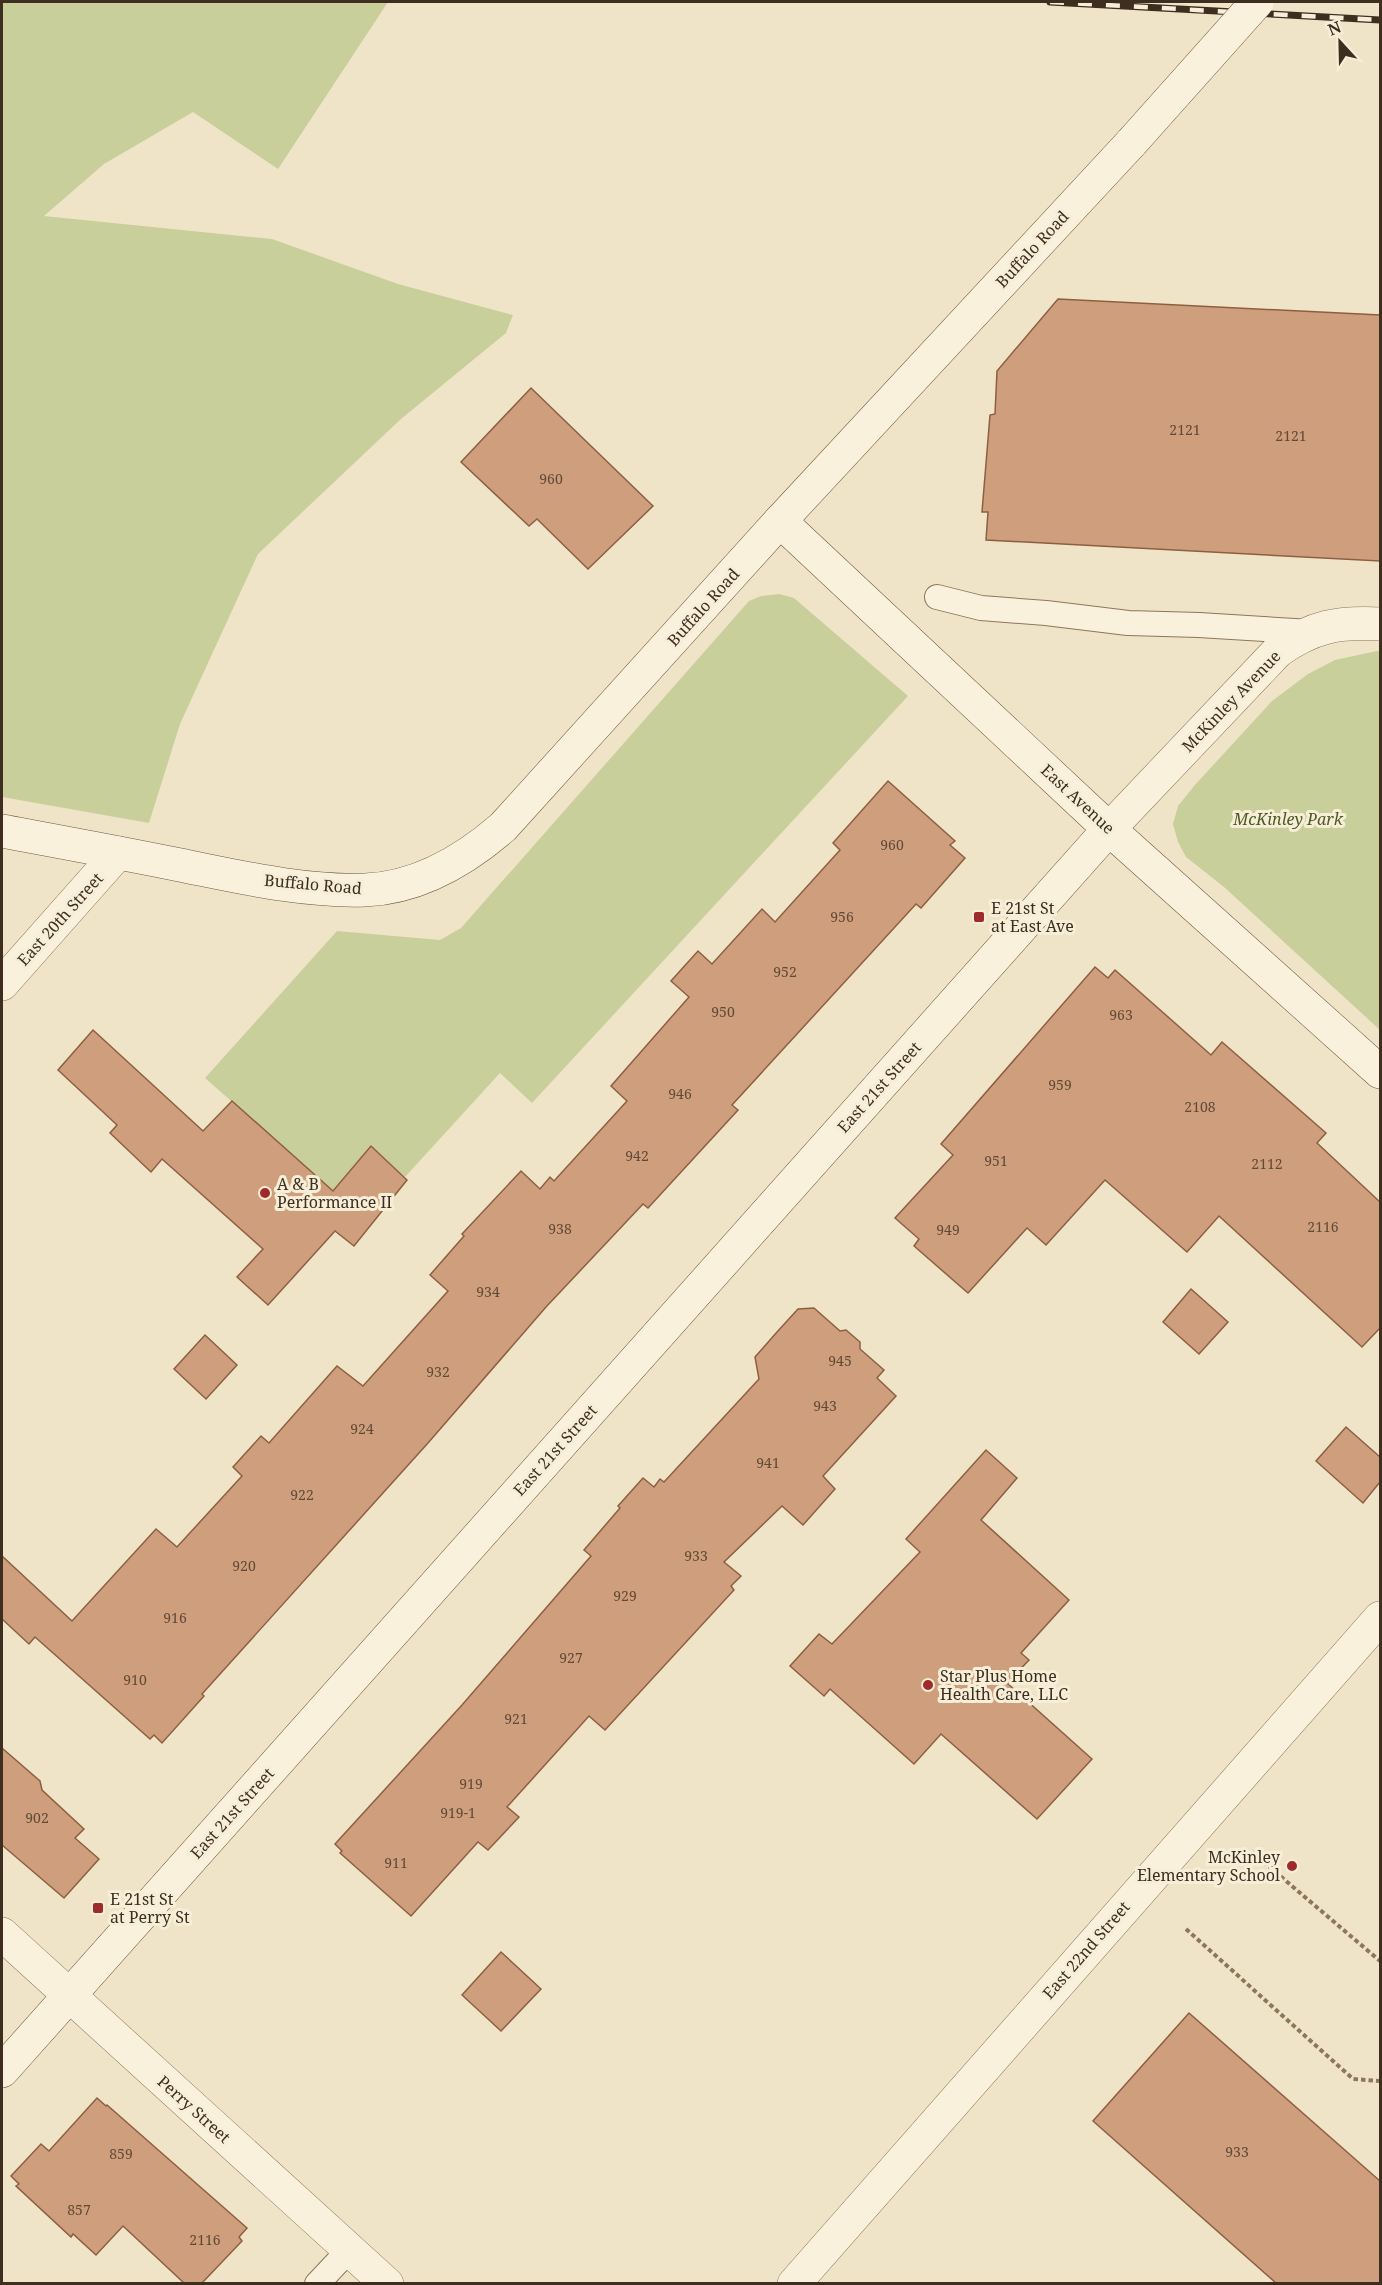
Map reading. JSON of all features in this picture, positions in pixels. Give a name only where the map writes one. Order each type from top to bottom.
[{"type":"street","name":"Buffalo Road","points":[[2,831],[235,877],[307,887],[366,890],[415,879],[442,870],[482,845],[503,827],[780,521],[1132,142],[1257,2]]},
{"type":"street","name":"East Avenue","points":[[780,521],[1109,829],[1380,1072]]},
{"type":"street","name":"McKinley Avenue","points":[[1109,829],[1278,651],[1311,632],[1329,625],[1380,624]]},
{"type":"street","name":"East 21st Street","points":[[2,2071],[1109,829]]},
{"type":"street","name":"East 20th Street","points":[[2,984],[118,853]]},
{"type":"street","name":"East 22nd Street","points":[[794,2283],[1380,1618]]},
{"type":"street","name":"Perry Street","points":[[2,1934],[387,2283]]},
{"type":"lane","points":[[937,597],[981,608],[1128,623],[1311,632]]},
{"type":"lane","points":[[317,2283],[349,2250]]},
{"type":"path","points":[[1252,1852],[1380,1961]]},
{"type":"path","points":[[1186,1929],[1353,2079],[1380,2080]]},
{"type":"green space","points":[[2,2],[388,2],[278,169],[193,112],[104,164],[44,216],[272,239],[398,284],[513,315],[506,333],[401,419],[258,554],[180,724],[149,823],[2,797]]},
{"type":"green space","points":[[779,594],[794,598],[908,696],[532,1103],[500,1073],[405,1177],[371,1146],[333,1191],[205,1078],[337,931],[440,940],[461,928],[749,601],[761,596]]},
{"type":"green space","name":"McKinley Park","points":[[1380,651],[1380,1030],[1224,887],[1186,857],[1178,842],[1173,824],[1178,806],[1194,786],[1272,701],[1308,674],[1335,660]]},
{"type":"building","points":[[1058,299],[1380,315],[1380,561],[986,540],[988,512],[982,512],[990,415],[995,414],[997,371]]},
{"type":"building","points":[[531,388],[653,506],[588,569],[537,519],[529,526],[461,462]]},
{"type":"building","points":[[888,781],[955,841],[950,845],[965,858],[921,908],[916,904],[732,1105],[738,1110],[648,1208],[643,1204],[546,1307],[428,1443],[202,1694],[204,1696],[162,1743],[154,1735],[150,1739],[35,1637],[29,1644],[2,1619],[2,1556],[72,1621],[156,1529],[177,1547],[242,1476],[233,1467],[261,1436],[269,1443],[337,1366],[363,1386],[448,1291],[430,1275],[464,1236],[462,1234],[521,1171],[540,1189],[550,1177],[554,1181],[627,1101],[611,1086],[689,997],[671,981],[698,951],[712,964],[762,909],[775,922],[840,850],[833,843]]},
{"type":"building","points":[[1095,967],[1108,978],[1115,970],[1211,1055],[1222,1042],[1326,1133],[1317,1143],[1380,1202],[1380,1328],[1362,1347],[1219,1216],[1187,1252],[1105,1180],[1046,1245],[1027,1228],[968,1293],[914,1246],[919,1239],[895,1218],[953,1155],[941,1144]]},
{"type":"building","points":[[93,1030],[203,1131],[232,1101],[333,1191],[371,1146],[407,1180],[354,1246],[335,1231],[268,1305],[237,1277],[263,1249],[162,1159],[151,1172],[110,1133],[117,1125],[58,1070]]},
{"type":"building","points":[[1191,1289],[1228,1322],[1199,1354],[1163,1322]]},
{"type":"building","points":[[814,1308],[840,1331],[846,1330],[860,1342],[860,1349],[884,1370],[877,1378],[896,1396],[823,1476],[835,1489],[803,1525],[782,1506],[724,1562],[741,1576],[731,1586],[734,1590],[605,1730],[589,1716],[507,1807],[519,1817],[488,1850],[478,1842],[411,1916],[340,1853],[342,1851],[335,1844],[462,1705],[591,1556],[584,1550],[643,1478],[654,1487],[660,1479],[664,1482],[759,1379],[755,1357],[798,1309]]},
{"type":"building","points":[[205,1335],[237,1365],[206,1399],[174,1369]]},
{"type":"building","points":[[1346,1427],[1380,1457],[1380,1482],[1363,1503],[1316,1461]]},
{"type":"building","name":"Star Plus Home Health Care, LLC","points":[[986,1450],[1017,1478],[981,1520],[1069,1600],[1021,1653],[1029,1660],[1007,1683],[1092,1759],[1037,1819],[941,1734],[914,1764],[830,1689],[824,1696],[790,1666],[819,1634],[832,1644],[920,1552],[906,1539]]},
{"type":"building","points":[[2,1748],[40,1781],[42,1790],[84,1829],[75,1838],[99,1859],[64,1898],[2,1845]]},
{"type":"building","points":[[501,1952],[541,1989],[501,2031],[462,1995]]},
{"type":"building","points":[[1189,2013],[1380,2181],[1380,2283],[1276,2283],[1093,2121]]},
{"type":"building","points":[[97,2098],[247,2228],[239,2237],[242,2241],[202,2283],[184,2283],[123,2226],[96,2255],[73,2234],[71,2237],[16,2186],[19,2184],[11,2176],[41,2144],[49,2151]]},
{"type":"railway","points":[[1050,2],[1380,20]]},
{"type":"place","name":"E 21st St at East Ave","points":[[979,917]]},
{"type":"place","name":"A & B Performance II","points":[[265,1193]]},
{"type":"place","name":"Star Plus Home Health Care, LLC","points":[[928,1685]]},
{"type":"place","name":"McKinley Elementary School","points":[[1292,1866]]},
{"type":"place","name":"E 21st St at Perry St","points":[[98,1908]]}]
